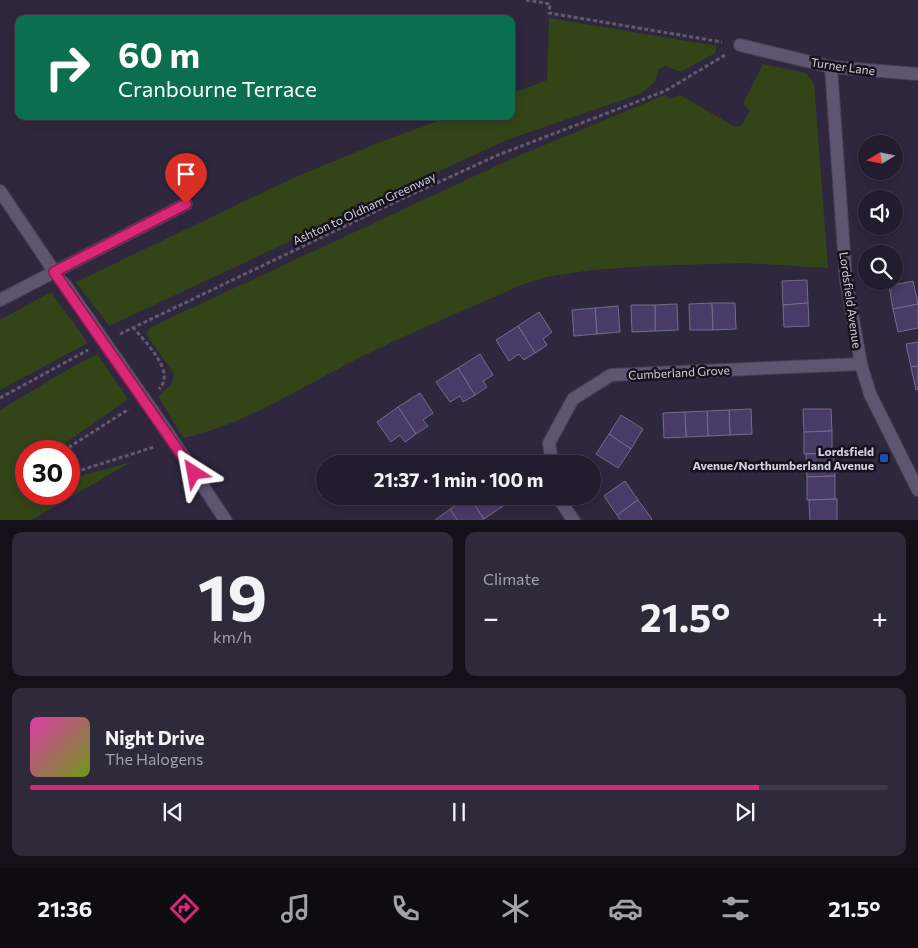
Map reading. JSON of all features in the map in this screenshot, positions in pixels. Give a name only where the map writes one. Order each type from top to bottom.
[{"type":"street","name":"Turner Lane","points":[[740,46],[831,67],[918,74]]},
{"type":"street","name":"Lordsfield Avenue","points":[[831,67],[846,280],[861,364],[870,394],[918,490]]},
{"type":"street","points":[[0,191],[226,520]]},
{"type":"street","points":[[0,300],[186,204]]},
{"type":"street","name":"Cumberland Grove","points":[[551,455],[549,443],[573,399],[612,375],[861,364]]},
{"type":"street","points":[[563,505],[574,520]]},
{"type":"path","points":[[526,0],[550,2],[549,13],[740,46]]},
{"type":"path","name":"Ashton to Oldham Greenway","points":[[117,335],[498,155],[664,91],[740,46]]},
{"type":"path","points":[[0,398],[93,347]]},
{"type":"path","points":[[80,470],[169,436]]},
{"type":"green space","points":[[549,18],[717,46],[715,53],[681,72],[665,66],[659,69],[655,82],[640,94],[504,141],[109,326],[76,282],[293,178],[440,120],[515,120],[515,92],[547,80]]},
{"type":"green space","points":[[763,64],[806,73],[814,83],[828,268],[743,263],[647,266],[592,270],[546,277],[521,285],[400,338],[230,424],[183,438],[158,396],[172,384],[174,374],[146,334],[151,327],[513,158],[665,95],[670,99],[680,95],[735,127],[741,126],[750,111],[743,103]]},
{"type":"green space","points":[[51,292],[88,343],[0,390],[0,320]]},
{"type":"green space","points":[[97,354],[128,399],[70,440],[15,440],[15,505],[57,505],[31,520],[0,520],[0,410]]},
{"type":"green space","points":[[131,462],[80,492],[80,476]]},
{"type":"building","points":[[807,280],[808,303],[783,305],[782,281]]},
{"type":"building","points":[[913,281],[918,304],[893,309],[890,290],[903,290],[903,283]]},
{"type":"building","points":[[712,303],[713,330],[690,330],[689,304]]},
{"type":"building","points":[[712,303],[735,303],[736,329],[713,330]]},
{"type":"building","points":[[808,303],[809,326],[784,327],[783,305]]},
{"type":"building","points":[[677,304],[678,330],[655,331],[655,305]]},
{"type":"building","points":[[918,304],[918,328],[898,332],[893,309]]},
{"type":"building","points":[[631,305],[655,305],[655,331],[632,332]]},
{"type":"building","points":[[618,306],[620,332],[597,334],[595,308]]},
{"type":"building","points":[[595,308],[597,334],[574,336],[572,310]]},
{"type":"building","points":[[539,312],[552,332],[543,339],[547,345],[535,353],[518,326]]},
{"type":"building","points":[[518,326],[535,353],[524,360],[519,354],[509,361],[496,340]]},
{"type":"building","points":[[918,342],[918,366],[911,367],[906,344]]},
{"type":"building","points":[[480,354],[493,375],[483,381],[487,387],[475,395],[458,368]]},
{"type":"building","points":[[918,366],[918,389],[916,390],[911,367]]},
{"type":"building","points":[[458,368],[475,395],[463,402],[460,396],[450,402],[436,382]]},
{"type":"building","points":[[420,393],[433,413],[423,420],[428,426],[416,434],[398,407]]},
{"type":"building","points":[[398,407],[416,434],[405,442],[400,435],[391,442],[377,422]]},
{"type":"building","points":[[751,409],[752,434],[730,435],[729,410]]},
{"type":"building","points":[[803,409],[831,409],[832,431],[804,432]]},
{"type":"building","points":[[729,410],[730,435],[708,436],[707,411]]},
{"type":"building","points":[[707,411],[708,436],[686,437],[685,412]]},
{"type":"building","points":[[685,412],[686,437],[664,438],[663,413]]},
{"type":"building","points":[[621,415],[643,429],[631,449],[609,434]]},
{"type":"building","points":[[832,431],[832,453],[804,454],[804,432]]},
{"type":"building","points":[[609,434],[631,449],[618,468],[601,457],[601,455],[596,454]]},
{"type":"building","points":[[806,454],[834,454],[835,476],[807,477]]},
{"type":"building","points":[[835,476],[835,499],[807,500],[807,477]]},
{"type":"building","points":[[625,481],[638,500],[617,515],[604,496]]},
{"type":"building","points":[[837,499],[837,520],[810,520],[809,500]]},
{"type":"building","points":[[638,500],[652,519],[620,520],[617,515]]},
{"type":"building","points":[[456,505],[474,505],[484,519],[483,520],[457,520],[450,509]]},
{"type":"building","points":[[474,505],[502,505],[503,506],[484,519]]},
{"type":"building","points":[[450,509],[457,520],[435,520]]},
{"type":"place","name":"Lordsfield Avenue/Northumberland Avenue","points":[[884,458]]},
{"type":"route","points":[[186,204],[54,272],[63,282],[194,473]]}]
